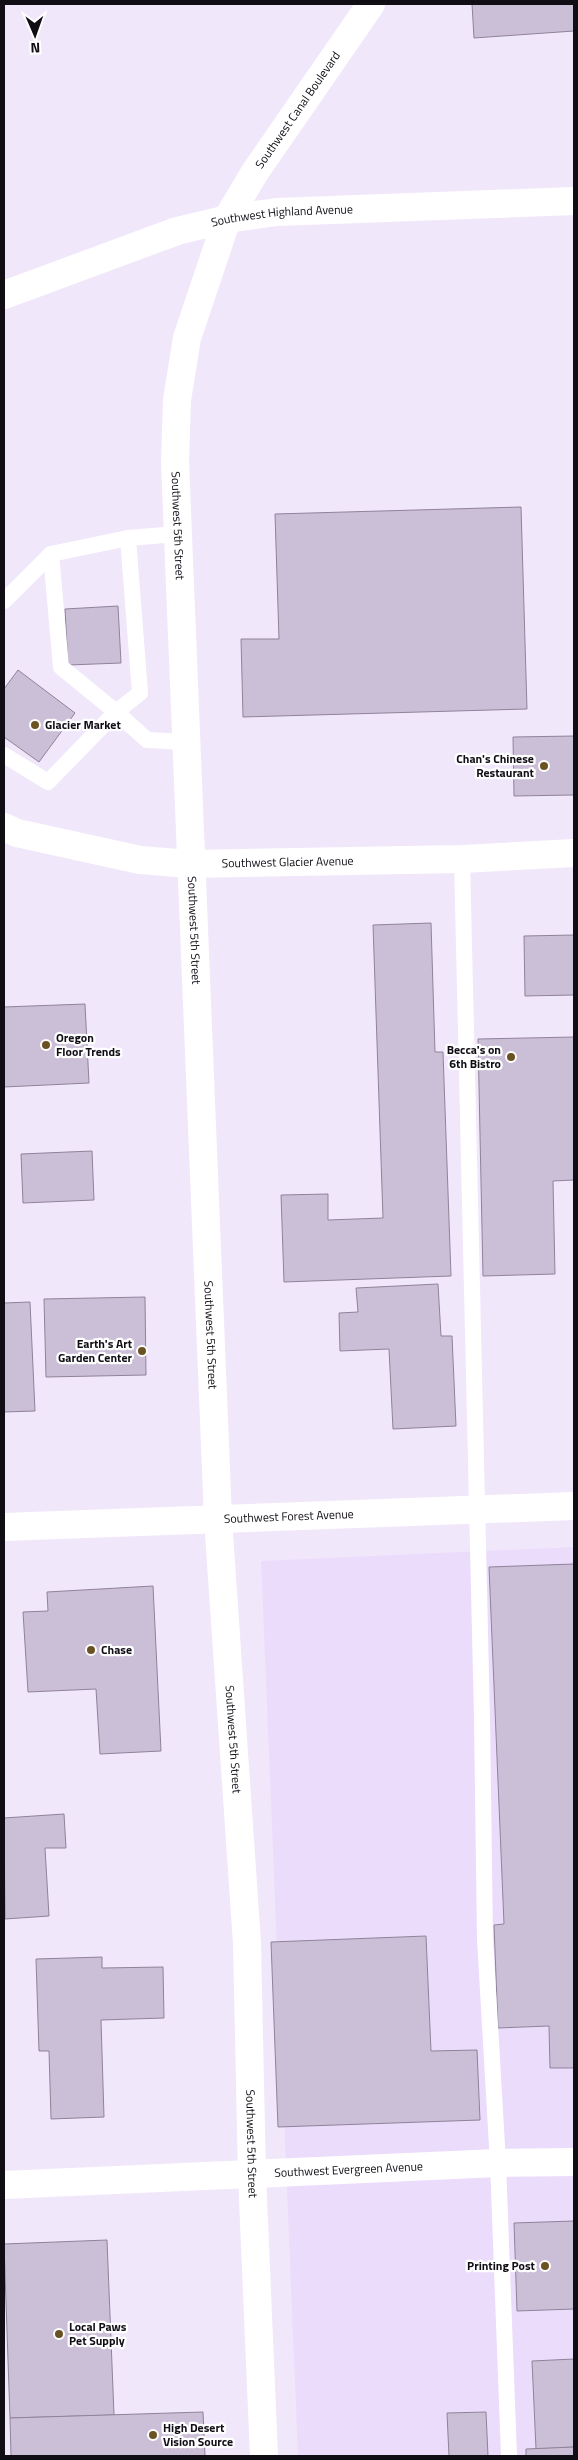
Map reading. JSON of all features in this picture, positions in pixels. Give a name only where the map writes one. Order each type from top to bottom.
[{"type":"main road","name":"Southwest Canal Boulevard","points":[[226,219],[254,172],[371,4]]},
{"type":"main road","name":"Southwest Highland Avenue","points":[[4,295],[177,231],[226,219],[276,212],[574,201]]},
{"type":"main road","name":"Southwest 5th Street","points":[[226,219],[187,338],[177,400],[175,462],[218,1519],[246,1942],[252,2176],[264,2456]]},
{"type":"main road","name":"Southwest Glacier Avenue","points":[[4,827],[17,833],[140,860],[190,864],[462,859],[574,853]]},
{"type":"main road","name":"Southwest Forest Avenue","points":[[4,1527],[574,1506]]},
{"type":"main road","name":"Southwest Evergreen Avenue","points":[[4,2185],[252,2176],[498,2163],[574,2162]]},
{"type":"lane","points":[[4,601],[51,554],[128,538],[177,534]]},
{"type":"lane","points":[[4,755],[48,782],[116,712],[140,693],[128,538]]},
{"type":"lane","points":[[51,554],[61,667],[147,740],[185,742]]},
{"type":"lane","points":[[462,859],[485,1939],[498,2163],[509,2456]]},
{"type":"shaded area","points":[[574,1547],[574,2456],[298,2456],[261,1561]]},
{"type":"building","points":[[472,4],[574,4],[574,31],[474,38]]},
{"type":"building","points":[[521,507],[527,709],[243,717],[241,639],[279,639],[275,514]]},
{"type":"building","points":[[118,606],[121,663],[68,665],[65,609]]},
{"type":"building","name":"Glacier Market","points":[[18,670],[75,713],[39,762],[4,737],[4,689]]},
{"type":"building","name":"Chan's Chinese Restaurant","points":[[574,736],[574,795],[514,796],[513,737]]},
{"type":"building","points":[[431,923],[435,1052],[443,1052],[451,1276],[284,1282],[281,1195],[328,1194],[328,1220],[383,1218],[373,925]]},
{"type":"building","points":[[574,935],[574,995],[525,996],[524,936]]},
{"type":"building","name":"Oregon Floor Trends","points":[[85,1004],[89,1083],[4,1087],[4,1007]]},
{"type":"building","points":[[574,1037],[574,1180],[553,1181],[555,1274],[483,1276],[478,1039]]},
{"type":"building","points":[[92,1151],[94,1200],[23,1203],[21,1154]]},
{"type":"building","points":[[438,1284],[441,1336],[452,1336],[456,1426],[393,1429],[389,1349],[340,1351],[339,1313],[358,1312],[356,1288]]},
{"type":"building","points":[[145,1297],[146,1375],[46,1377],[44,1299]]},
{"type":"building","points":[[30,1302],[35,1411],[4,1412],[4,1303]]},
{"type":"building","points":[[574,1564],[574,2068],[550,2068],[549,2026],[498,2028],[494,1925],[504,1924],[489,1567]]},
{"type":"building","name":"Chase","points":[[153,1586],[161,1751],[100,1754],[96,1689],[28,1692],[23,1612],[48,1611],[47,1592]]},
{"type":"building","points":[[64,1814],[66,1848],[45,1848],[49,1916],[5,1919],[4,1818]]},
{"type":"building","points":[[426,1936],[431,2051],[477,2050],[480,2120],[278,2127],[271,1942]]},
{"type":"building","points":[[102,1957],[102,1968],[163,1967],[164,2018],[101,2020],[104,2117],[51,2119],[49,2051],[39,2051],[36,1959]]},
{"type":"building","name":"Printing Post","points":[[574,2221],[574,2309],[517,2311],[514,2223]]},
{"type":"building","name":"Local Paws Pet Supply","points":[[107,2240],[114,2415],[10,2418],[4,2244]]},
{"type":"building","points":[[574,2359],[574,2447],[536,2449],[532,2361]]},
{"type":"building","points":[[203,2412],[205,2456],[11,2456],[10,2418]]},
{"type":"building","points":[[486,2412],[488,2456],[449,2456],[447,2413]]},
{"type":"building","points":[[574,2447],[574,2456],[526,2456],[526,2449]]},
{"type":"place","name":"Glacier Market","points":[[35,725]]},
{"type":"place","name":"Chan's Chinese Restaurant","points":[[544,766]]},
{"type":"place","name":"Oregon Floor Trends","points":[[46,1045]]},
{"type":"place","name":"Becca's on 6th Bistro","points":[[511,1057]]},
{"type":"place","name":"Earth's Art Garden Center","points":[[142,1351]]},
{"type":"place","name":"Chase","points":[[91,1650]]},
{"type":"place","name":"Printing Post","points":[[545,2266]]},
{"type":"place","name":"Local Paws Pet Supply","points":[[59,2334]]},
{"type":"place","name":"High Desert Vision Source","points":[[153,2435]]}]
